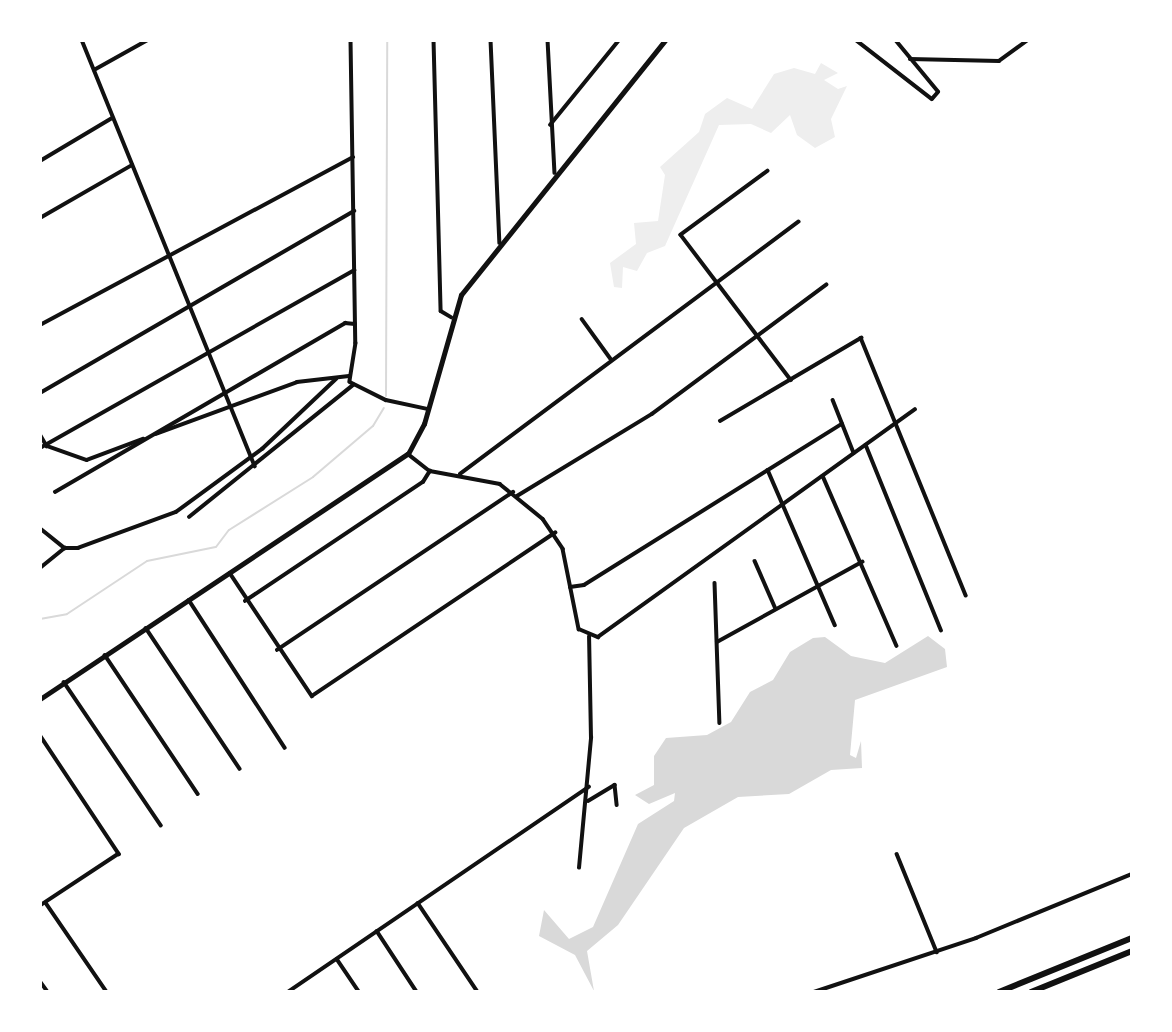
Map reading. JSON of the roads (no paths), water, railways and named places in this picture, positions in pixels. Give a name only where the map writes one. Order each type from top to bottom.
[{"type":"highway","points":[[999,992],[1132,938]]},
{"type":"highway","points":[[1031,992],[1132,951]]},
{"type":"main road","points":[[40,699],[408,454],[428,409],[451,317],[500,243],[665,40]]},
{"type":"street","points":[[82,40],[228,409],[249,459],[255,466]]},
{"type":"street","points":[[94,70],[148,40]]},
{"type":"street","points":[[351,40],[355,324],[349,376],[353,385],[428,409]]},
{"type":"street","points":[[434,40],[441,310],[451,317]]},
{"type":"street","points":[[491,40],[500,243]]},
{"type":"street","points":[[548,40],[550,125],[555,173]]},
{"type":"street","points":[[548,47],[554,40]]},
{"type":"street","points":[[550,125],[619,40]]},
{"type":"street","points":[[910,58],[999,61],[1028,40]]},
{"type":"street","points":[[857,41],[932,99],[938,92],[896,41]]},
{"type":"street","points":[[40,161],[112,118]]},
{"type":"street","points":[[40,325],[354,157]]},
{"type":"street","points":[[40,218],[132,165]]},
{"type":"street","points":[[768,171],[681,235],[791,380]]},
{"type":"street","points":[[40,393],[354,211]]},
{"type":"street","points":[[458,475],[798,222]]},
{"type":"street","points":[[40,448],[354,270]]},
{"type":"street","points":[[517,496],[652,414],[826,285]]},
{"type":"street","points":[[582,319],[611,359]]},
{"type":"street","points":[[55,492],[345,323],[355,324]]},
{"type":"street","points":[[720,421],[861,338],[966,595]]},
{"type":"street","points":[[40,434],[46,444],[88,460],[297,382],[349,376]]},
{"type":"street","points":[[40,568],[65,548],[176,512],[249,459],[336,379]]},
{"type":"street","points":[[189,517],[353,385]]},
{"type":"street","points":[[833,400],[855,453]]},
{"type":"street","points":[[408,454],[430,471],[458,475],[513,492],[555,533],[579,629],[589,637],[607,634],[915,409]]},
{"type":"street","points":[[570,587],[584,584],[842,424]]},
{"type":"street","points":[[866,445],[941,630]]},
{"type":"street","points":[[768,470],[835,625]]},
{"type":"street","points":[[245,601],[423,482],[430,471]]},
{"type":"street","points":[[824,476],[897,646]]},
{"type":"street","points":[[277,650],[513,492]]},
{"type":"street","points":[[40,528],[65,548]]},
{"type":"street","points":[[230,573],[277,650],[312,696],[555,533]]},
{"type":"street","points":[[755,561],[776,609]]},
{"type":"street","points":[[717,642],[862,562]]},
{"type":"street","points":[[715,583],[720,723]]},
{"type":"street","points":[[189,600],[285,748]]},
{"type":"street","points":[[146,628],[240,769]]},
{"type":"street","points":[[579,868],[589,787],[589,637]]},
{"type":"street","points":[[105,655],[198,794]]},
{"type":"street","points":[[64,682],[161,825]]},
{"type":"street","points":[[40,735],[120,854],[40,906]]},
{"type":"street","points":[[588,801],[615,785],[617,805]]},
{"type":"street","points":[[288,992],[589,787]]},
{"type":"street","points":[[897,854],[937,952]]},
{"type":"street","points":[[814,992],[937,952],[1132,874]]},
{"type":"street","points":[[46,903],[107,992]]},
{"type":"street","points":[[418,903],[478,992]]},
{"type":"street","points":[[377,931],[417,992]]},
{"type":"street","points":[[337,958],[359,992]]},
{"type":"street","points":[[40,981],[48,992]]},
{"type":"street","points":[[296,986],[300,992]]},
{"type":"waterway","points":[[386,396],[387,40]]},
{"type":"waterway","points":[[40,619],[67,614],[147,561],[216,547],[229,530],[313,477],[373,426],[384,408]]}]
